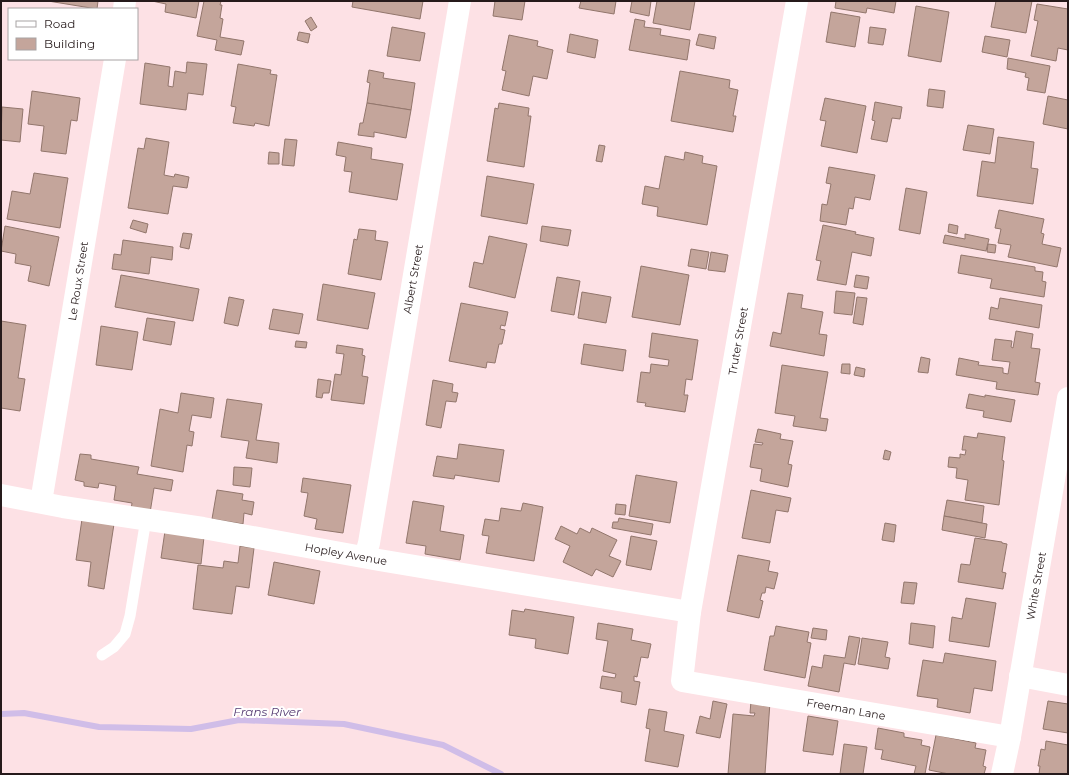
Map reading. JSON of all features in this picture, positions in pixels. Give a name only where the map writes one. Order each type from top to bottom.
[{"type":"street","name":"Albert Street","points":[[365,557],[460,1]]},
{"type":"street","name":"Truter Street","points":[[682,681],[690,612],[797,1]]},
{"type":"street","name":"Le Roux Street","points":[[41,502],[115,60]]},
{"type":"street","name":"White Street","points":[[1002,774],[1010,737],[1068,398]]},
{"type":"street","name":"Hopley Avenue","points":[[1,495],[203,528],[690,612]]},
{"type":"street","points":[[1020,676],[1068,685]]},
{"type":"street","name":"Freeman Lane","points":[[682,681],[1010,737]]},
{"type":"lane","points":[[102,655],[114,647],[125,634],[130,616],[146,519]]},
{"type":"building","points":[[48,1],[98,1],[97,8]]},
{"type":"building","points":[[152,1],[199,1],[196,18],[165,12],[166,4]]},
{"type":"building","points":[[204,1],[221,1],[220,5],[222,5],[220,18],[223,19],[220,37],[244,41],[241,55],[215,50],[217,40],[197,36]]},
{"type":"building","points":[[353,1],[423,1],[420,19],[352,7]]},
{"type":"building","points":[[495,1],[525,1],[522,20],[493,16]]},
{"type":"building","points":[[581,1],[616,1],[614,14],[579,8]]},
{"type":"building","points":[[632,1],[651,1],[649,16],[630,12]]},
{"type":"building","points":[[657,1],[695,1],[690,30],[653,23]]},
{"type":"building","points":[[836,1],[896,1],[894,13],[867,8],[866,13],[835,8]]},
{"type":"building","points":[[996,1],[1032,1],[1026,33],[991,27]]},
{"type":"building","points":[[1037,4],[1068,9],[1068,50],[1058,48],[1056,61],[1031,56],[1038,21],[1034,20]]},
{"type":"building","points":[[916,6],[949,12],[941,62],[908,56]]},
{"type":"building","points":[[831,12],[860,17],[855,47],[826,42]]},
{"type":"building","points":[[311,17],[317,27],[311,31],[305,21]]},
{"type":"building","points":[[635,19],[645,21],[644,27],[661,29],[660,35],[690,40],[687,60],[629,50]]},
{"type":"building","points":[[392,27],[425,33],[420,61],[387,56]]},
{"type":"building","points":[[870,27],[886,29],[883,45],[868,43]]},
{"type":"building","points":[[299,32],[310,34],[308,43],[297,40]]},
{"type":"building","points":[[570,34],[598,40],[595,58],[567,52]]},
{"type":"building","points":[[699,34],[716,37],[714,49],[696,45]]},
{"type":"building","points":[[509,35],[538,41],[537,46],[553,50],[547,79],[533,76],[529,96],[502,90],[506,71],[502,70]]},
{"type":"building","points":[[985,36],[1010,40],[1007,57],[982,52]]},
{"type":"building","points":[[1008,58],[1050,66],[1045,93],[1027,90],[1029,78],[1025,77],[1026,73],[1007,69]]},
{"type":"building","points":[[187,62],[207,64],[203,95],[188,93],[186,110],[140,104],[145,63],[170,67],[168,86],[173,87],[175,71],[186,73]]},
{"type":"building","points":[[238,64],[271,70],[270,74],[277,75],[269,126],[255,123],[254,126],[233,123],[236,107],[231,106]]},
{"type":"building","points":[[369,70],[384,73],[383,78],[415,83],[411,110],[367,103],[370,83],[367,82]]},
{"type":"building","points":[[680,71],[730,80],[729,88],[738,90],[733,116],[736,116],[733,132],[671,121]]},
{"type":"building","points":[[929,89],[945,91],[943,108],[927,106]]},
{"type":"building","points":[[32,91],[80,98],[77,121],[71,120],[66,154],[41,151],[44,126],[28,124]]},
{"type":"building","points":[[1048,96],[1068,100],[1068,129],[1043,124]]},
{"type":"building","points":[[825,98],[866,106],[857,153],[821,146],[826,121],[820,120]]},
{"type":"building","points":[[875,102],[902,107],[900,119],[892,118],[887,142],[871,139],[875,121],[872,120]]},
{"type":"building","points":[[367,103],[411,110],[406,138],[374,132],[374,137],[358,135],[360,123],[363,123]]},
{"type":"building","points":[[499,103],[529,108],[528,116],[531,116],[524,167],[487,161],[495,108],[498,109]]},
{"type":"building","points":[[2,107],[23,109],[20,142],[1,140]]},
{"type":"building","points":[[968,125],[994,129],[990,154],[963,150]]},
{"type":"building","points":[[998,137],[1034,142],[1031,168],[1038,169],[1033,204],[977,196],[982,161],[995,163]]},
{"type":"building","points":[[146,138],[169,142],[164,175],[174,177],[175,174],[189,177],[187,188],[173,186],[168,214],[128,208],[138,148],[144,149]]},
{"type":"building","points":[[285,139],[297,140],[294,166],[282,165]]},
{"type":"building","points":[[338,142],[372,148],[371,159],[403,164],[397,200],[349,192],[352,172],[344,171],[346,157],[336,155]]},
{"type":"building","points":[[599,145],[605,146],[602,162],[596,161]]},
{"type":"building","points":[[269,152],[279,153],[279,164],[268,164]]},
{"type":"building","points":[[685,152],[703,156],[702,163],[717,166],[707,225],[657,216],[658,207],[642,204],[645,186],[659,189],[665,156],[684,160]]},
{"type":"building","points":[[829,167],[875,175],[870,200],[855,197],[853,209],[849,208],[846,225],[820,221],[822,204],[827,205],[831,184],[826,183]]},
{"type":"building","points":[[34,173],[68,178],[60,228],[7,219],[12,191],[30,194]]},
{"type":"building","points":[[487,176],[534,184],[527,224],[481,216]]},
{"type":"building","points":[[906,188],[927,192],[920,234],[899,230]]},
{"type":"building","points":[[999,210],[1044,219],[1041,233],[1044,234],[1042,244],[1061,248],[1057,267],[1008,257],[1011,245],[998,243],[1001,229],[995,228]]},
{"type":"building","points":[[133,220],[148,224],[146,233],[130,228]]},
{"type":"building","points":[[949,224],[958,226],[957,234],[948,232]]},
{"type":"building","points":[[823,225],[856,232],[855,234],[874,238],[871,256],[852,252],[846,285],[817,280],[821,261],[816,260]]},
{"type":"building","points":[[5,226],[59,237],[49,286],[28,281],[31,266],[15,263],[16,254],[1,251]]},
{"type":"building","points":[[542,226],[571,230],[568,246],[540,241]]},
{"type":"building","points":[[359,229],[376,231],[375,240],[388,242],[381,280],[348,274],[354,239],[357,240]]},
{"type":"building","points":[[183,233],[192,234],[189,249],[180,247]]},
{"type":"building","points":[[965,234],[989,239],[986,251],[943,243],[945,235],[965,239]]},
{"type":"building","points":[[489,236],[527,244],[515,298],[469,287],[474,262],[483,264]]},
{"type":"building","points":[[123,240],[173,247],[172,260],[151,257],[149,274],[112,269],[114,254],[121,255]]},
{"type":"building","points":[[988,244],[996,245],[995,253],[987,252]]},
{"type":"building","points":[[691,249],[709,252],[706,269],[688,266]]},
{"type":"building","points":[[711,252],[728,255],[725,272],[708,270]]},
{"type":"building","points":[[961,255],[1035,267],[1035,271],[1043,272],[1042,281],[1046,282],[1044,297],[990,288],[992,279],[958,273]]},
{"type":"building","points":[[641,266],[689,275],[680,325],[632,317]]},
{"type":"building","points":[[121,275],[199,289],[193,321],[115,307]]},
{"type":"building","points":[[856,275],[869,277],[867,289],[854,287]]},
{"type":"building","points":[[557,277],[580,281],[574,315],[551,311]]},
{"type":"building","points":[[323,284],[375,293],[368,329],[317,320]]},
{"type":"building","points":[[836,291],[855,293],[852,315],[834,313]]},
{"type":"building","points":[[582,292],[611,297],[606,323],[578,318]]},
{"type":"building","points":[[788,293],[803,295],[801,308],[823,312],[819,334],[827,335],[824,356],[770,346],[773,332],[781,334]]},
{"type":"building","points":[[229,297],[244,300],[238,326],[224,323]]},
{"type":"building","points":[[857,297],[867,298],[863,325],[853,323]]},
{"type":"building","points":[[1000,298],[1042,305],[1039,328],[989,319],[991,307],[998,309]]},
{"type":"building","points":[[461,303],[508,312],[505,326],[501,325],[500,329],[505,330],[502,344],[499,344],[495,363],[487,362],[486,368],[449,361]]},
{"type":"building","points":[[273,309],[303,314],[299,334],[269,329]]},
{"type":"building","points":[[147,318],[175,322],[171,345],[143,340]]},
{"type":"building","points":[[1,321],[26,325],[18,378],[25,379],[20,411],[1,408]]},
{"type":"building","points":[[101,326],[138,332],[132,370],[96,365]]},
{"type":"building","points":[[1016,331],[1033,334],[1031,348],[1040,349],[1035,382],[1040,383],[1038,395],[996,389],[997,382],[956,375],[959,358],[979,362],[978,365],[1003,368],[1003,373],[1008,374],[1010,362],[992,360],[995,339],[1012,341],[1011,347],[1013,348]]},
{"type":"building","points":[[652,333],[698,340],[692,380],[686,379],[684,395],[688,395],[685,412],[645,406],[646,403],[637,402],[641,372],[650,373],[651,364],[668,366],[669,360],[649,357]]},
{"type":"building","points":[[296,341],[307,342],[306,348],[295,347]]},
{"type":"building","points":[[584,344],[626,350],[623,371],[581,364]]},
{"type":"building","points":[[337,345],[363,349],[362,355],[365,356],[362,376],[368,377],[364,404],[331,400],[335,374],[341,375],[344,354],[336,353]]},
{"type":"building","points":[[921,357],[930,359],[928,373],[918,372]]},
{"type":"building","points":[[842,364],[850,364],[850,374],[841,373]]},
{"type":"building","points":[[782,365],[828,372],[820,418],[828,419],[826,431],[793,426],[795,416],[775,413]]},
{"type":"building","points":[[856,367],[865,369],[864,377],[854,375]]},
{"type":"building","points":[[318,379],[331,381],[329,393],[323,393],[322,398],[316,397]]},
{"type":"building","points":[[433,380],[453,384],[452,392],[458,393],[456,402],[446,401],[441,428],[426,425]]},
{"type":"building","points":[[181,393],[214,398],[211,418],[192,415],[189,431],[194,432],[192,446],[187,445],[183,472],[151,466],[160,409],[178,413]]},
{"type":"building","points":[[969,394],[1015,400],[1011,422],[983,417],[984,411],[966,408]]},
{"type":"building","points":[[227,399],[262,404],[256,440],[279,443],[277,463],[246,458],[249,441],[221,437]]},
{"type":"building","points":[[758,429],[781,434],[780,439],[793,441],[788,464],[792,465],[788,487],[760,481],[762,469],[750,467],[754,444],[762,445],[763,443],[755,442]]},
{"type":"building","points":[[978,433],[1005,437],[999,505],[965,500],[968,480],[956,478],[957,468],[948,467],[949,457],[960,458],[960,454],[965,455],[966,450],[962,450],[964,436],[977,438]]},
{"type":"building","points":[[459,444],[504,450],[499,482],[455,475],[454,479],[433,476],[437,456],[457,459]]},
{"type":"building","points":[[885,450],[891,452],[889,460],[883,459]]},
{"type":"building","points":[[80,454],[91,455],[91,459],[139,467],[137,474],[173,480],[171,491],[154,488],[150,513],[131,510],[132,503],[114,500],[116,486],[99,483],[98,488],[84,486],[84,482],[75,480]]},
{"type":"building","points":[[234,467],[252,468],[250,487],[233,485]]},
{"type":"building","points":[[636,475],[677,482],[670,523],[629,516]]},
{"type":"building","points":[[303,478],[351,485],[343,533],[315,529],[317,519],[304,516],[308,493],[301,492]]},
{"type":"building","points":[[217,490],[243,494],[242,500],[254,502],[252,515],[244,513],[243,524],[212,519]]},
{"type":"building","points":[[751,490],[791,498],[788,512],[776,510],[770,543],[742,538]]},
{"type":"building","points":[[947,500],[984,506],[982,523],[944,516]]},
{"type":"building","points":[[413,501],[444,506],[440,531],[464,535],[460,560],[425,554],[426,546],[406,543]]},
{"type":"building","points":[[523,503],[543,507],[534,561],[486,553],[489,536],[482,535],[485,519],[499,521],[501,508],[521,511]]},
{"type":"building","points":[[616,504],[626,505],[625,515],[615,514]]},
{"type":"building","points":[[944,516],[987,524],[985,538],[942,530]]},
{"type":"building","points":[[619,518],[653,524],[651,535],[612,528],[613,522],[618,522]]},
{"type":"building","points":[[82,519],[114,524],[104,589],[88,586],[91,562],[76,560]]},
{"type":"building","points":[[885,523],[896,525],[894,542],[882,540]]},
{"type":"building","points":[[561,526],[577,534],[580,528],[590,533],[592,528],[617,540],[609,556],[621,561],[613,577],[596,569],[592,576],[563,562],[570,546],[555,539]]},
{"type":"building","points":[[165,531],[204,537],[201,564],[161,558]]},
{"type":"building","points":[[631,536],[657,541],[651,570],[626,565]]},
{"type":"building","points":[[975,538],[1007,544],[1002,572],[1006,573],[1003,589],[958,582],[961,564],[970,565]]},
{"type":"building","points":[[240,546],[254,548],[249,588],[236,586],[232,614],[193,609],[198,565],[223,568],[224,561],[238,563]]},
{"type":"building","points":[[738,555],[770,561],[768,571],[778,573],[774,589],[766,587],[765,593],[762,593],[760,600],[763,601],[759,618],[727,611]]},
{"type":"building","points":[[274,562],[320,571],[314,604],[268,595]]},
{"type":"building","points":[[904,582],[917,583],[914,604],[901,603]]},
{"type":"building","points":[[966,598],[996,603],[989,647],[949,641],[952,617],[962,619]]},
{"type":"building","points":[[525,609],[574,617],[568,654],[535,648],[536,639],[509,635],[512,610],[524,612]]},
{"type":"building","points":[[598,623],[633,629],[631,640],[651,644],[648,658],[641,657],[637,677],[634,676],[634,681],[640,682],[636,705],[621,702],[622,692],[600,688],[602,676],[615,678],[616,674],[603,671],[608,641],[596,639]]},
{"type":"building","points":[[911,623],[935,626],[933,648],[909,644]]},
{"type":"building","points":[[776,626],[809,632],[807,642],[811,643],[805,678],[764,670],[770,636],[774,636]]},
{"type":"building","points":[[813,628],[827,630],[826,640],[811,638]]},
{"type":"building","points":[[849,636],[860,638],[855,665],[844,663],[839,692],[808,686],[812,666],[822,668],[824,655],[845,658]]},
{"type":"building","points":[[862,638],[888,642],[885,657],[890,658],[888,669],[858,664]]},
{"type":"building","points":[[945,653],[996,661],[992,691],[974,688],[970,713],[937,707],[938,699],[917,696],[923,660],[943,663]]},
{"type":"building","points":[[713,701],[727,704],[720,738],[696,733],[700,716],[710,719]]},
{"type":"building","points":[[751,701],[770,702],[765,774],[728,774],[733,714],[754,716],[755,713],[750,713]]},
{"type":"building","points":[[1048,701],[1068,704],[1068,733],[1043,729]]},
{"type":"building","points":[[649,709],[667,712],[664,731],[684,735],[678,767],[645,761],[650,729],[646,728]]},
{"type":"building","points":[[808,716],[838,721],[833,755],[803,751]]},
{"type":"building","points":[[878,728],[904,733],[904,737],[922,740],[921,745],[930,747],[925,774],[914,774],[916,766],[881,759],[883,750],[875,749]]},
{"type":"building","points":[[936,735],[976,743],[975,748],[986,750],[983,766],[986,767],[984,774],[949,774],[929,770]]},
{"type":"building","points":[[1046,741],[1068,745],[1068,774],[1039,774],[1040,766],[1038,766],[1041,749],[1045,750]]},
{"type":"building","points":[[844,744],[867,747],[863,774],[840,774]]},
{"type":"waterway","name":"Frans River","points":[[1,714],[24,713],[99,727],[191,729],[239,720],[344,724],[443,745],[501,774]]}]
